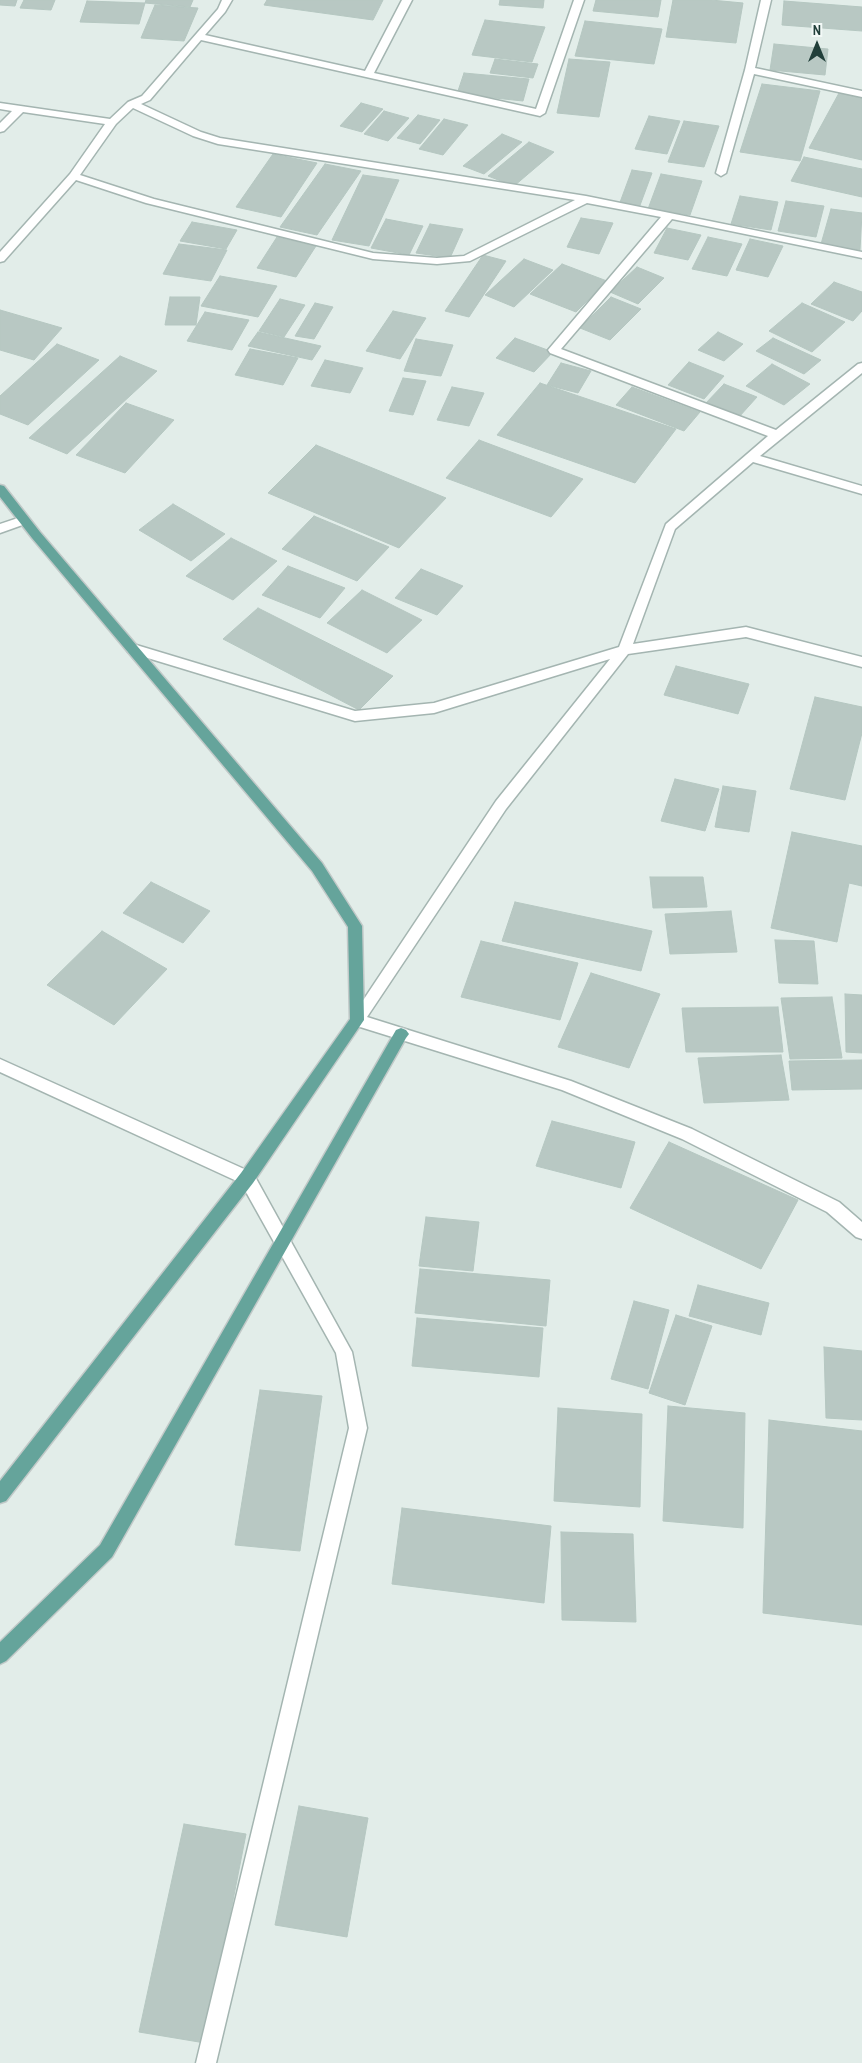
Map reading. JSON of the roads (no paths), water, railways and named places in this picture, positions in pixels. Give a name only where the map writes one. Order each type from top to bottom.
[{"type":"main road","points":[[0,488],[24,520],[317,867],[355,926],[357,1020],[247,1178],[0,1495]]},
{"type":"main road","points":[[0,1655],[106,1551],[401,1034]]},
{"type":"street","points":[[0,259],[74,176],[112,122],[132,104],[146,98],[222,10],[228,0]]},
{"type":"street","points":[[368,75],[407,0]]},
{"type":"street","points":[[199,37],[540,113],[579,0]]},
{"type":"street","points":[[721,173],[750,70],[766,0]]},
{"type":"street","points":[[750,70],[862,94]]},
{"type":"street","points":[[132,104],[197,134],[218,141],[586,199],[862,255]]},
{"type":"street","points":[[0,106],[112,122]]},
{"type":"street","points":[[0,129],[20,109]]},
{"type":"street","points":[[74,176],[150,202],[373,256],[437,261],[466,259],[586,199]]},
{"type":"street","points":[[669,215],[554,350],[777,434]]},
{"type":"street","points":[[862,367],[777,434],[670,527],[624,650],[501,805],[357,1020],[566,1085],[687,1134],[832,1207],[862,1232]]},
{"type":"street","points":[[751,457],[862,490]]},
{"type":"street","points":[[0,529],[24,520]]},
{"type":"street","points":[[132,649],[355,716],[434,708],[624,650],[746,632],[862,662]]},
{"type":"street","points":[[0,1065],[247,1178],[344,1352],[358,1428],[206,2063]]}]
